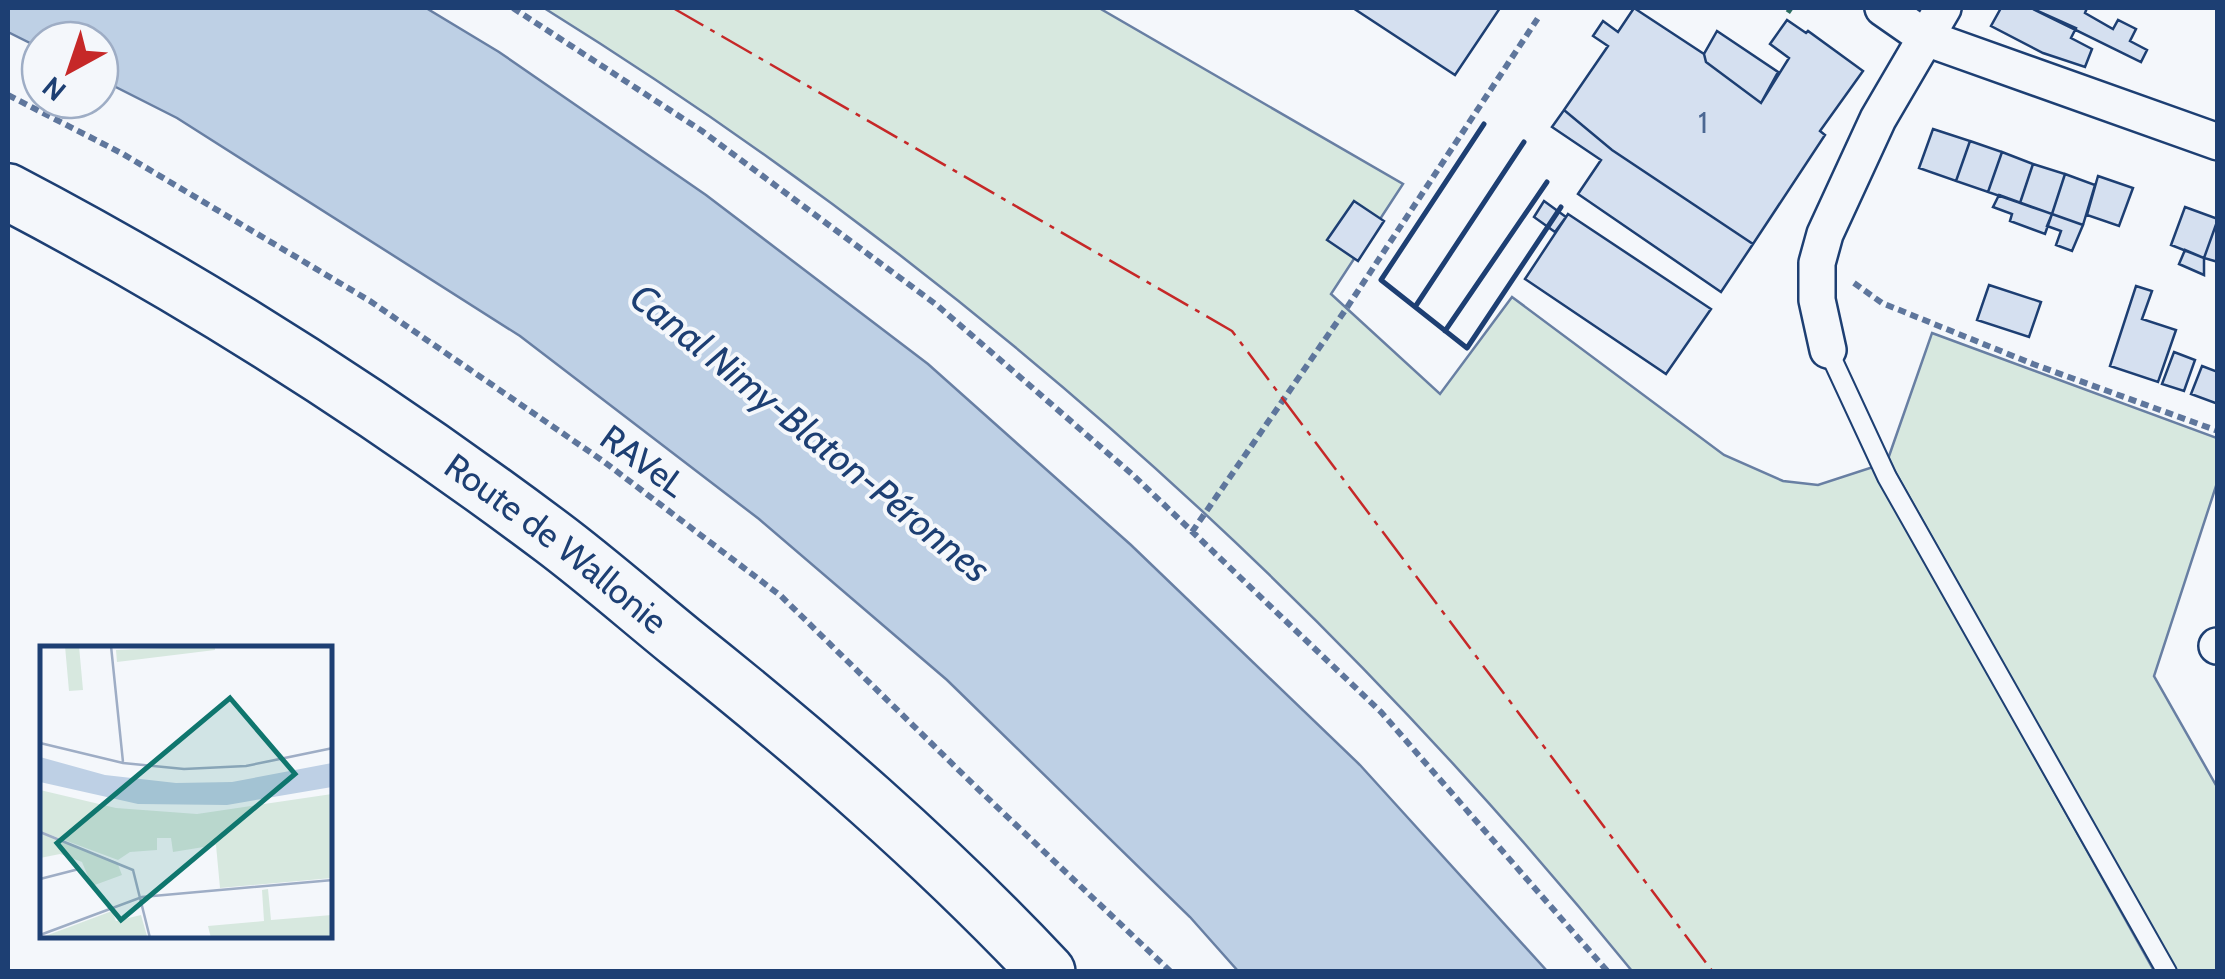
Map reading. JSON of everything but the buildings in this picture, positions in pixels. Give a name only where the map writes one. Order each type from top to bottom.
[{"type":"main road","name":"Route de Wallonie","points":[[8,192],[116,249],[313,370],[552,537],[798,735],[872,800],[1047,972]]},
{"type":"street","points":[[1883,8],[1935,23],[2218,142]]},
{"type":"street","points":[[1828,350],[1817,300],[1817,262],[1826,234],[1878,119],[1935,23]]},
{"type":"lane","points":[[1828,350],[1887,477],[2167,972]]},
{"type":"path","points":[[513,8],[702,131],[938,306],[1133,476],[1381,712],[1608,972]]},
{"type":"path","points":[[1192,532],[1346,309],[1540,15]]},
{"type":"path","name":"RAVeL","points":[[8,95],[123,154],[370,301],[648,495],[782,596],[976,788],[1172,972]]},
{"type":"path","points":[[1826,234],[1835,267],[1882,304],[2032,364],[2218,431]]},
{"type":"shaded area","points":[[544,8],[1099,8],[1403,184],[1331,294],[1440,394],[1512,297],[1724,455],[1783,481],[1818,485],[1873,467],[2154,971],[1632,971],[1514,831],[1391,697],[1262,568],[1128,445],[990,327],[846,214],[698,108]]},
{"type":"shaded area","points":[[1932,333],[2217,438],[2217,483],[2154,676],[2217,787],[2217,971],[2175,971],[1888,459]]},
{"type":"water","name":"Canal Nimy-Blaton-Péronnes","points":[[8,8],[426,8],[499,52],[706,195],[928,364],[1131,545],[1360,765],[1547,971],[1238,971],[1190,917],[947,680],[759,519],[520,336],[177,118],[120,89],[120,20],[20,20],[20,38],[8,32]]},
{"type":"hedge","points":[[1788,8],[1794,12]]},
{"type":"wall","points":[[1484,124],[1381,280],[1467,348],[1561,207]]},
{"type":"wall","points":[[1415,307],[1524,142]]},
{"type":"wall","points":[[1445,331],[1547,182]]},
{"type":"power","points":[[673,8],[1232,331],[1713,972]]}]
